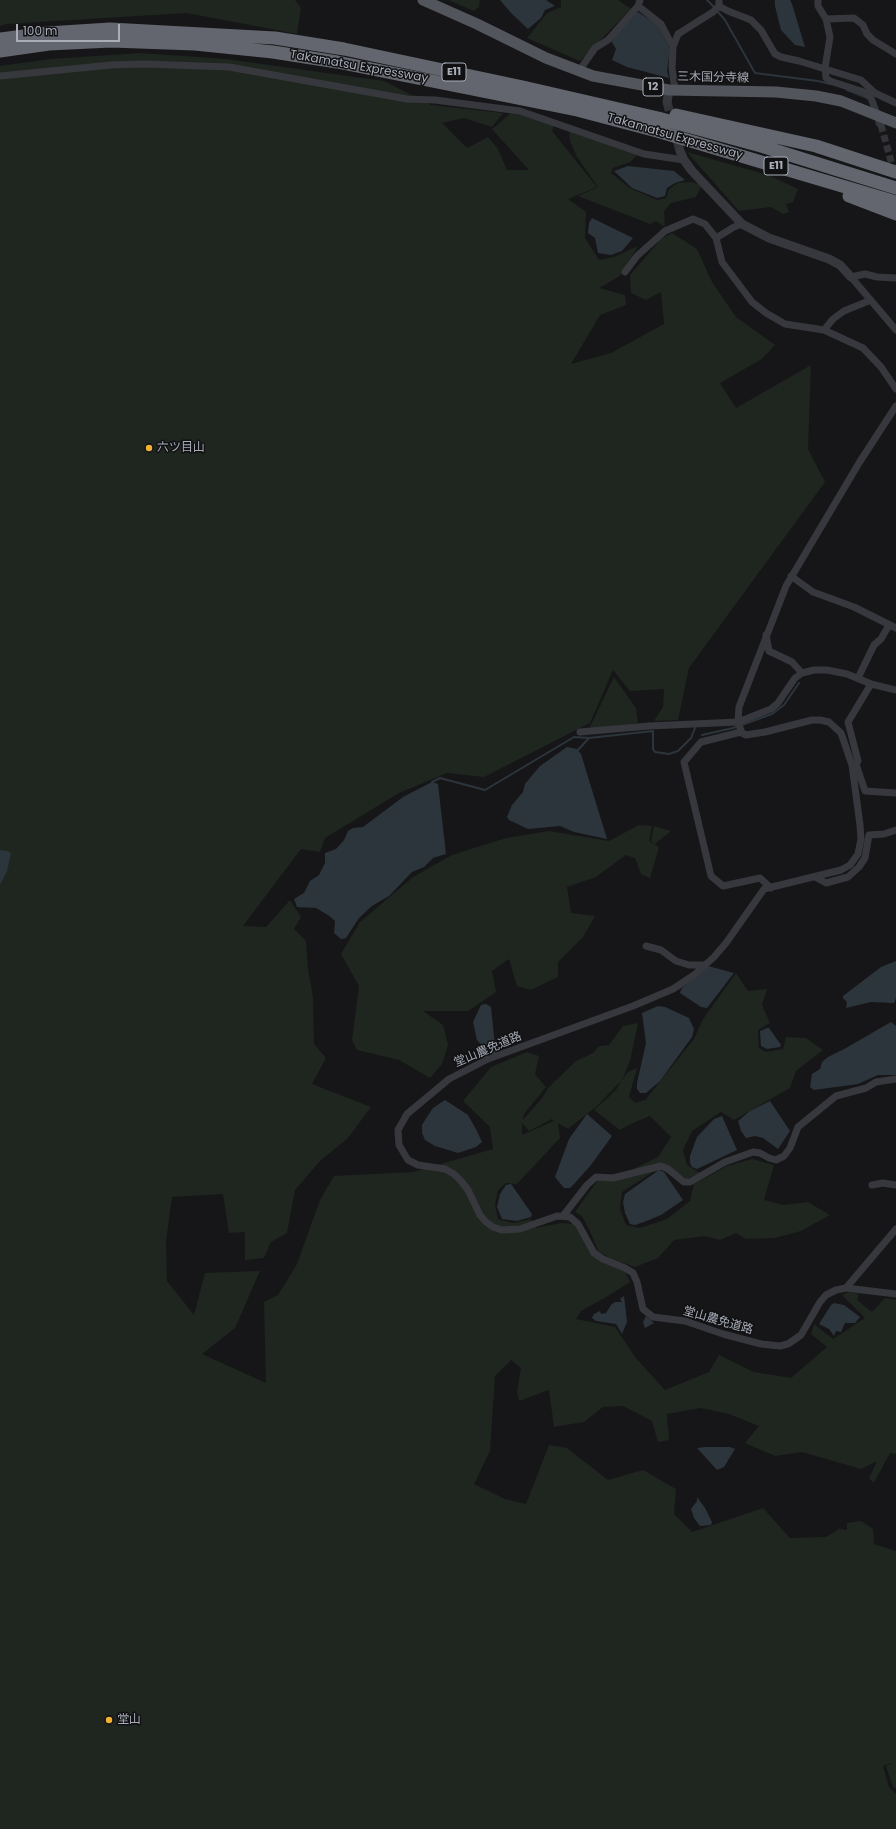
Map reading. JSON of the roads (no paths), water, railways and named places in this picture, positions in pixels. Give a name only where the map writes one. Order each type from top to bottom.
[{"type":"highway","name":"Takamatsu Expressway","points":[[0,39],[47,33],[110,29],[275,38],[344,49],[523,87],[658,118],[761,146],[896,188]]},
{"type":"highway","name":"Takamatsu Expressway","points":[[0,51],[50,44],[111,41],[195,44],[273,52],[352,65],[577,110],[896,202]]},
{"type":"highway","points":[[523,87],[663,112],[769,134],[816,146],[896,172]]},
{"type":"highway","points":[[758,161],[896,214]]},
{"type":"main road","name":"三木国分寺線","points":[[423,0],[477,24],[546,58],[579,71],[630,84],[672,90],[776,92],[816,96],[841,101],[879,120],[896,123]]},
{"type":"street","points":[[818,0],[818,6],[826,19],[830,41],[825,68],[826,78],[830,81],[864,92],[871,98],[879,120]]},
{"type":"street","points":[[579,71],[595,48],[608,40],[639,3],[661,24],[673,47]]},
{"type":"street","points":[[668,102],[672,90],[673,47],[678,34],[713,12],[719,3],[728,11],[751,20],[761,30],[775,54],[781,58],[825,68],[861,80],[875,93],[896,103]]},
{"type":"street","points":[[826,19],[854,18],[863,25],[867,34],[873,40],[896,54]]},
{"type":"street","points":[[0,76],[111,65],[145,64],[235,68],[407,99],[435,100],[520,111],[644,154],[684,160]]},
{"type":"street","points":[[680,151],[684,160],[742,224],[769,238],[829,259],[840,265],[896,330]]},
{"type":"street","points":[[625,272],[636,256],[665,231],[693,219],[705,224],[716,238],[722,262],[752,302],[766,313],[785,324],[824,330],[863,348],[881,367],[896,389]]},
{"type":"street","points":[[716,238],[742,224]]},
{"type":"street","points":[[851,277],[866,274],[877,278],[896,278]]},
{"type":"street","points":[[824,330],[832,319],[844,311],[871,300]]},
{"type":"street","points":[[896,406],[859,463],[792,576],[776,608],[739,707],[740,727],[746,735],[765,732],[812,720],[829,722],[841,732],[865,791],[896,794]]},
{"type":"street","points":[[792,576],[812,592],[854,607],[892,626],[874,645],[858,678]]},
{"type":"street","points":[[766,635],[769,651],[792,662],[802,673]]},
{"type":"street","points":[[871,684],[848,722],[858,761],[854,765],[861,839],[858,854],[850,865],[841,870],[767,888],[760,878],[723,886],[711,876],[684,762],[701,742],[740,727],[771,709],[778,703],[795,678],[802,673],[814,670],[827,670],[896,690]]},
{"type":"street","points":[[580,732],[649,726],[740,727]]},
{"type":"street","points":[[815,877],[826,883],[848,877],[859,867],[865,858],[869,835],[884,834],[896,830]]},
{"type":"street","name":"堂山農免道路","points":[[767,888],[726,943],[704,965],[673,989],[488,1060],[449,1079],[407,1114],[398,1130],[398,1145],[408,1160],[418,1165],[445,1169],[454,1174],[462,1181],[468,1190],[480,1215],[493,1227],[502,1230],[520,1229],[548,1218],[564,1216],[570,1217],[578,1224],[594,1253],[603,1259],[625,1268],[633,1274],[637,1282],[643,1308],[648,1314],[660,1319],[685,1320],[723,1334],[760,1344],[780,1346],[788,1344],[801,1335],[815,1307],[826,1295],[846,1288],[896,1294]]},
{"type":"street","points":[[646,946],[661,950],[676,961],[704,965]]},
{"type":"street","points":[[564,1216],[596,1177],[613,1178],[661,1166],[668,1169],[684,1182],[690,1182],[725,1162],[753,1152],[760,1153],[776,1160],[784,1156],[790,1148],[798,1127],[832,1098],[876,1082],[896,1079]]},
{"type":"street","points":[[872,1185],[883,1183],[896,1185]]},
{"type":"street","points":[[846,1288],[896,1229]]},
{"type":"waterway","points":[[707,0],[714,7]]},
{"type":"waterway","points":[[718,12],[725,20],[755,73],[818,81],[830,84]]},
{"type":"waterway","points":[[847,90],[865,97]]},
{"type":"waterway","points":[[702,735],[733,728],[772,714],[784,705],[799,683]]},
{"type":"waterway","points":[[432,782],[440,778],[485,790],[574,737],[589,738],[653,731],[653,749],[655,752],[669,754],[678,751],[691,738],[695,728]]},
{"type":"waterway","points":[[578,750],[589,738]]},
{"type":"tunnel","points":[[667,102],[680,151]]},
{"type":"tunnel","points":[[881,125],[894,172]]},
{"type":"place","name":"六ツ目山","points":[[149,448]]},
{"type":"place","name":"堂山","points":[[109,1720]]}]
